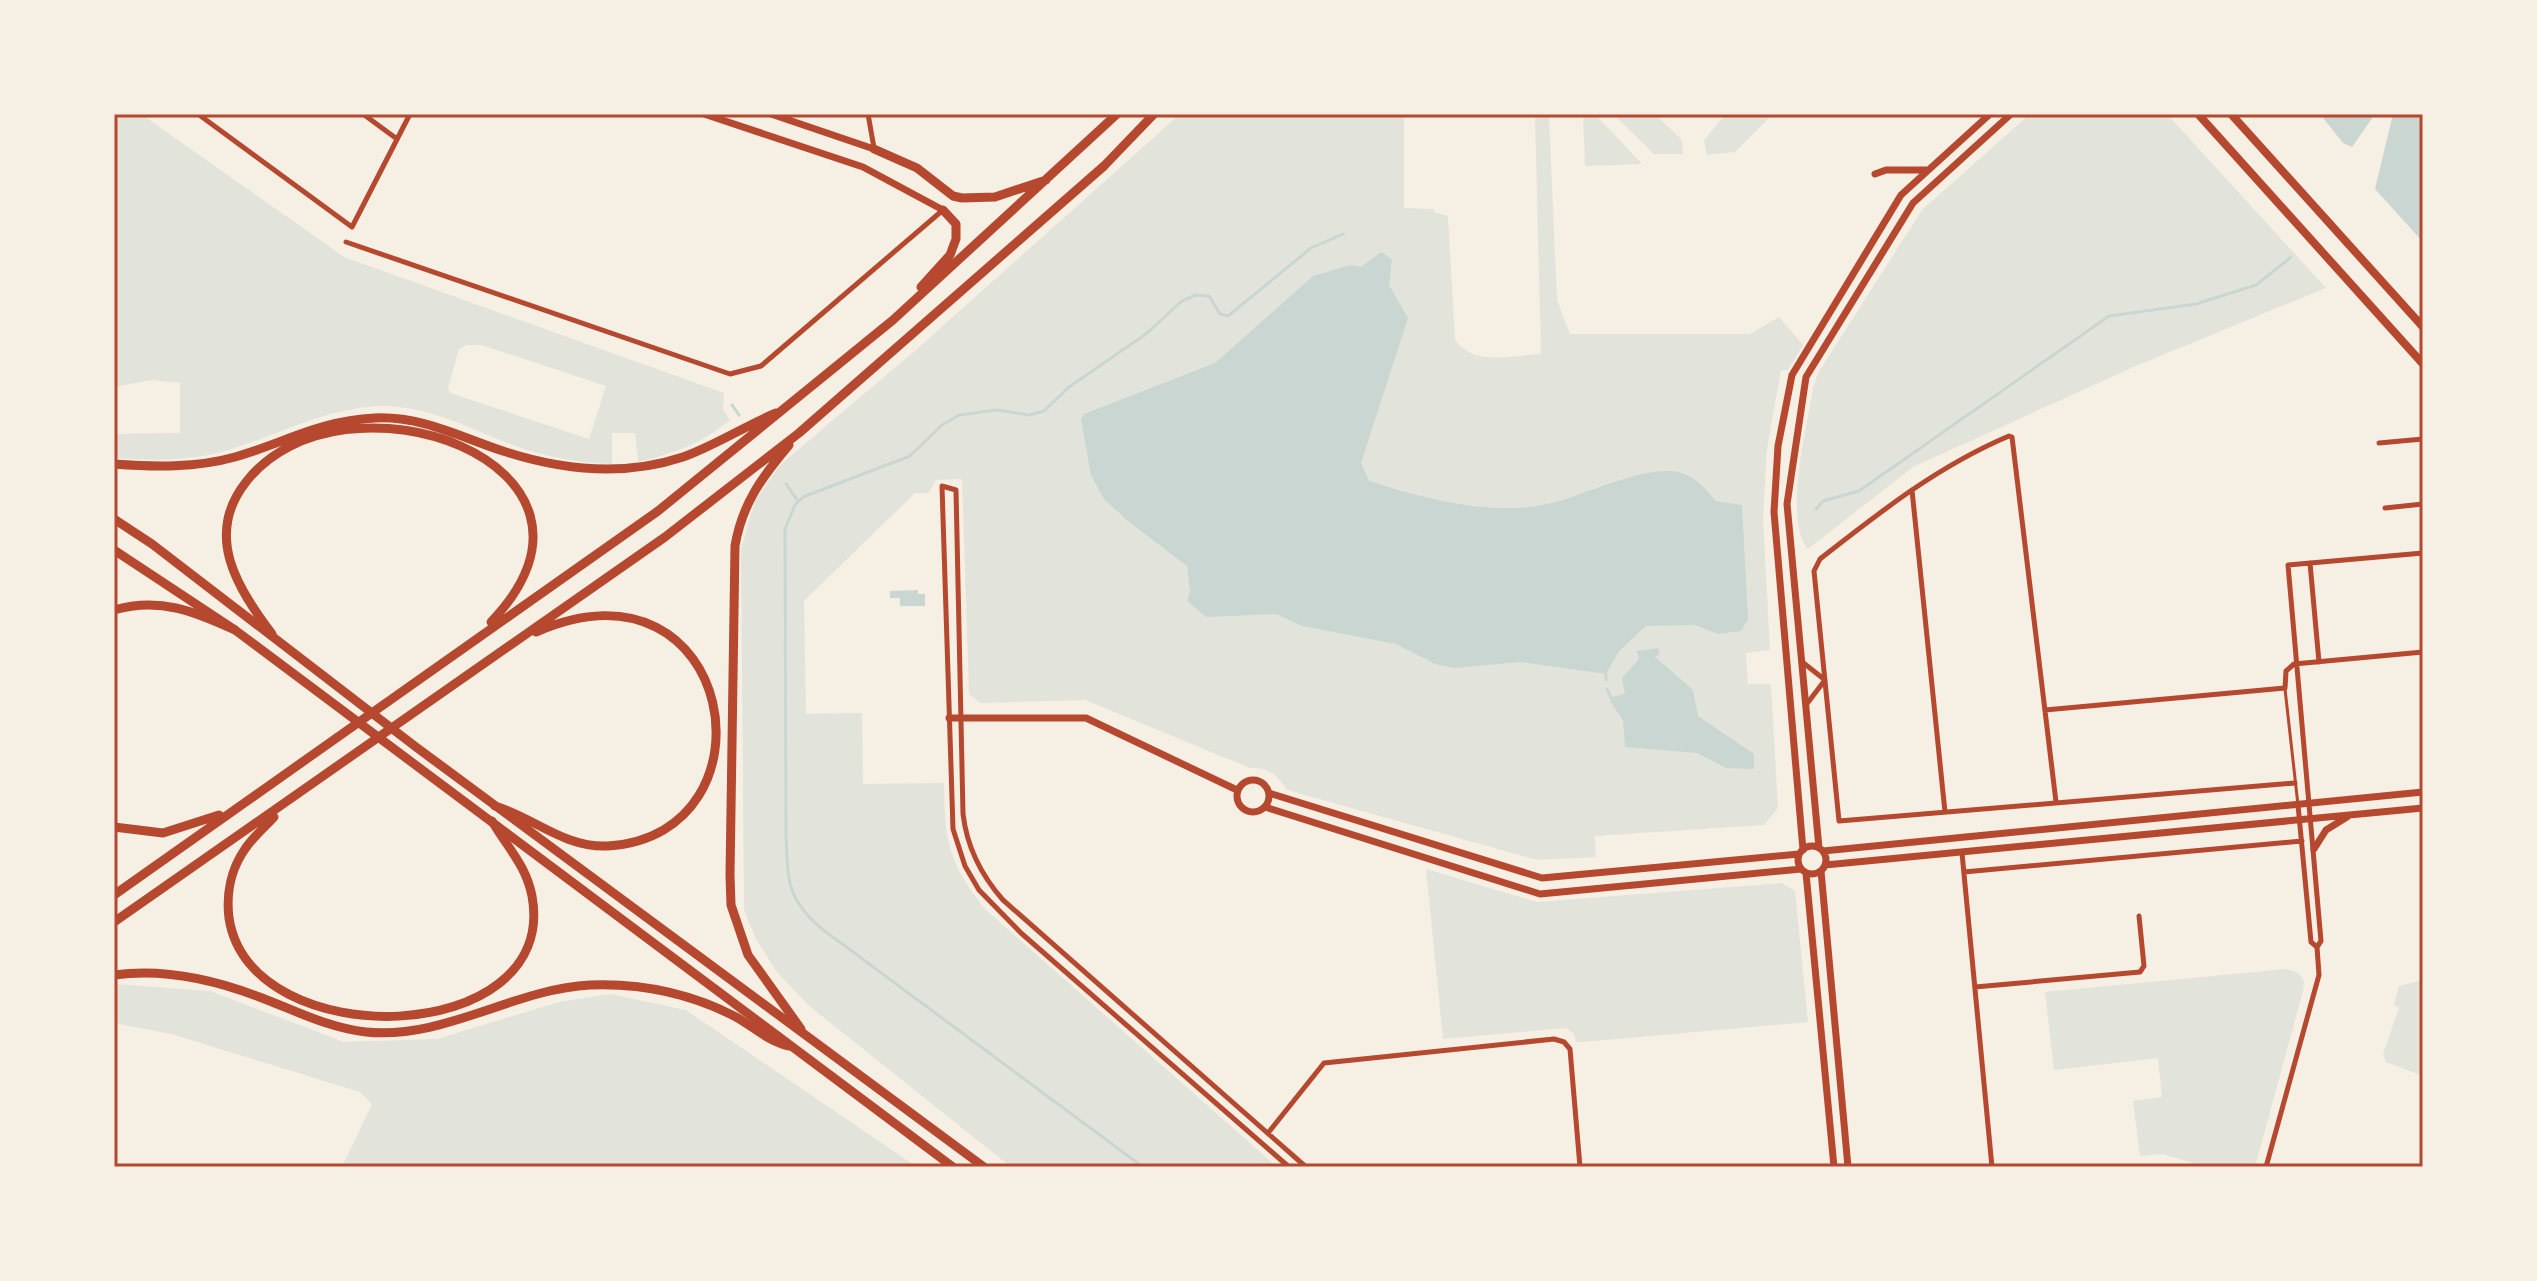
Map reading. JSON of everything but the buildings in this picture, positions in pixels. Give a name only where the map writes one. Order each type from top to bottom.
[{"type":"main road","points":[[114,895],[658,511],[893,320],[1051,178],[1117,114]]},
{"type":"main road","points":[[114,922],[665,537],[799,433],[1104,166],[1154,114]]},
{"type":"main road","points":[[2198,114],[2423,364]]},
{"type":"main road","points":[[2231,114],[2423,327]]},
{"type":"main road","points":[[874,149],[917,168],[953,196],[962,198],[995,197],[1051,178]]},
{"type":"main road","points":[[893,320],[954,247],[956,224],[943,210]]},
{"type":"main road","points":[[114,464],[186,466],[235,457],[310,428],[348,420],[385,418],[420,421],[458,432],[538,463],[575,469],[613,469],[684,457],[789,407]]},
{"type":"main road","points":[[272,634],[233,577],[225,533],[230,509],[247,480],[269,458],[312,437],[373,428],[403,428],[464,449],[506,473],[528,503],[534,546],[529,566],[510,602],[475,638]]},
{"type":"main road","points":[[799,433],[751,494],[740,517],[735,546],[730,875],[731,905],[748,955],[801,1029]]},
{"type":"main road","points":[[114,519],[152,544],[416,747],[984,1167]]},
{"type":"main road","points":[[114,550],[235,630],[953,1167]]},
{"type":"main road","points":[[114,610],[158,604],[173,606],[189,609],[235,630]]},
{"type":"main road","points":[[495,806],[553,835],[582,844],[609,846],[640,840],[665,828],[683,813],[701,791],[714,761],[718,732],[712,692],[696,662],[664,632],[646,622],[606,614],[561,621],[519,640]]},
{"type":"main road","points":[[287,803],[246,848],[234,869],[228,890],[231,933],[240,954],[263,976],[313,1005],[358,1016],[418,1015],[455,1006],[486,993],[519,963],[528,945],[532,896],[519,859],[492,821]]},
{"type":"main road","points":[[114,827],[163,833],[228,814]]},
{"type":"main road","points":[[114,975],[151,973],[198,979],[262,998],[311,1018],[367,1032],[433,1026],[519,997],[557,988],[591,985],[656,988],[693,996],[789,1046]]},
{"type":"street","points":[[198,114],[352,227],[410,114]]},
{"type":"street","points":[[363,114],[397,139]]},
{"type":"street","points":[[346,242],[730,374],[761,366],[943,210],[863,167],[704,114]]},
{"type":"street","points":[[771,114],[874,149],[868,114]]},
{"type":"street","points":[[1834,1167],[1801,852],[1774,512],[1783,418],[1798,361],[1894,206],[1926,170],[1990,114]]},
{"type":"street","points":[[1848,1167],[1787,498],[1806,377],[1913,203],[2011,114]]},
{"type":"street","points":[[1875,174],[1886,170],[1926,170]]},
{"type":"street","points":[[2056,802],[2012,437],[1965,455],[1911,489],[1820,559],[1814,571],[1839,821],[2295,783]]},
{"type":"street","points":[[2379,443],[2423,439]]},
{"type":"street","points":[[1289,1167],[999,912],[971,878],[953,829],[940,490],[951,486],[956,490],[964,824],[981,871],[1003,900],[1306,1167]]},
{"type":"street","points":[[1911,489],[1945,812]]},
{"type":"street","points":[[2385,508],[2423,504]]},
{"type":"street","points":[[2266,1167],[2319,975],[2317,947],[2321,940],[2288,565],[2423,553]]},
{"type":"street","points":[[2310,563],[2319,662]]},
{"type":"street","points":[[2045,710],[2285,688],[2286,671],[2297,664],[2423,652]]},
{"type":"street","points":[[1801,661],[1825,680]]},
{"type":"street","points":[[1806,705],[1825,680]]},
{"type":"street","points":[[949,718],[1086,718],[1237,790]]},
{"type":"street","points":[[1269,793],[1265,807],[1258,812],[1244,810],[1238,804],[1237,790],[1243,783],[1257,780],[1269,793],[1542,878],[2423,792]]},
{"type":"street","points":[[2298,805],[2311,942],[2317,947]]},
{"type":"street","points":[[1265,807],[1540,894],[1804,871],[2423,808]]},
{"type":"street","points":[[2314,849],[2326,830],[2352,814]]},
{"type":"street","points":[[1964,872],[2302,841]]},
{"type":"street","points":[[1962,853],[1992,1167]]},
{"type":"street","points":[[1540,894],[1542,878]]},
{"type":"street","points":[[1975,987],[2140,972],[2144,966],[2139,916]]},
{"type":"street","points":[[1092,995],[1101,985]]},
{"type":"street","points":[[1268,1133],[1324,1063],[1560,1040],[1570,1049],[1580,1167]]},
{"type":"street","points":[[1249,1132],[1257,1123]]},
{"type":"lane","points":[[2285,688],[2298,805]]},
{"type":"shaded area","points":[[114,114],[141,114],[344,257],[724,393],[723,409],[730,420],[687,447],[638,462],[635,433],[612,433],[612,464],[575,461],[539,453],[434,414],[382,406],[323,416],[215,454],[172,459],[128,459],[114,458],[114,434],[180,433],[180,383],[151,380],[114,387]],"holes":[[[467,345],[481,345],[606,386],[589,439],[450,393],[448,388],[459,349]]]},
{"type":"shaded area","points":[[1180,114],[1404,114],[1404,208],[1434,209],[1434,212],[1448,216],[1455,339],[1471,353],[1494,357],[1541,354],[1535,117],[1549,116],[1557,300],[1570,334],[1750,334],[1779,317],[1803,345],[1788,370],[1781,370],[1767,449],[1763,518],[1770,650],[1746,653],[1748,684],[1771,684],[1778,808],[1764,825],[1595,836],[1596,857],[1537,860],[1287,790],[1267,771],[1250,768],[1085,700],[980,703],[969,694],[962,479],[936,480],[929,493],[915,493],[804,601],[806,714],[862,713],[863,784],[944,783],[951,850],[963,878],[985,909],[1277,1167],[1011,1167],[808,1005],[776,971],[755,937],[744,910],[741,549],[755,501],[780,465],[917,349]]},
{"type":"shaded area","points":[[1583,114],[1595,114],[1642,164],[1585,166]]},
{"type":"shaded area","points":[[1613,114],[1655,114],[1682,140],[1683,154],[1654,154]]},
{"type":"shaded area","points":[[1726,114],[1773,114],[1735,152],[1707,155],[1704,140]]},
{"type":"shaded area","points":[[2030,114],[2167,114],[2326,288],[2138,365],[1913,467],[1808,549],[1797,517],[1797,496],[1802,448],[1818,373],[1922,210]]},
{"type":"shaded area","points":[[2320,114],[2375,114],[2352,147],[2343,143]]},
{"type":"shaded area","points":[[2393,114],[2423,114],[2423,242],[2375,189]]},
{"type":"shaded area","points":[[1381,252],[1392,259],[1389,285],[1408,318],[1361,463],[1369,481],[1436,500],[1506,508],[1552,503],[1657,471],[1685,474],[1716,501],[1742,505],[1748,620],[1741,631],[1718,634],[1695,625],[1646,626],[1619,651],[1606,674],[1520,662],[1454,668],[1435,664],[1396,644],[1302,626],[1276,614],[1206,617],[1187,601],[1190,591],[1187,566],[1104,499],[1091,475],[1081,420],[1084,414],[1215,363],[1313,276],[1351,265],[1361,267]]},
{"type":"shaded area","points":[[918,590],[918,594],[925,594],[925,606],[900,606],[900,598],[890,598],[890,591]]},
{"type":"shaded area","points":[[1658,648],[1660,653],[1655,657],[1693,690],[1698,716],[1754,754],[1754,769],[1726,768],[1697,753],[1625,747],[1623,720],[1610,701],[1612,697],[1625,694],[1622,678],[1639,659],[1637,651]]},
{"type":"shaded area","points":[[1426,869],[1537,902],[1782,883],[1795,891],[1808,1022],[1583,1042],[1576,1042],[1574,1034],[1566,1028],[1443,1039]]},
{"type":"shaded area","points":[[2286,969],[2298,973],[2304,981],[2303,991],[2255,1167],[2206,1167],[2162,1154],[2140,1156],[2133,1101],[2162,1097],[2158,1058],[2054,1070],[2045,992]]},
{"type":"shaded area","points":[[2423,980],[2423,1076],[2386,1062],[2383,1054],[2399,1008],[2394,1005],[2399,986]]},
{"type":"shaded area","points":[[114,984],[210,991],[344,1042],[437,1039],[559,1002],[610,994],[686,1010],[917,1167],[342,1167],[372,1104],[360,1092],[171,1034],[114,1023]]},
{"type":"waterway","points":[[1143,1167],[822,929],[795,898],[789,876],[786,836],[785,529],[795,505],[803,497],[910,456],[942,425],[959,415],[997,410],[1029,415],[1044,411],[1069,387],[1146,334],[1182,301],[1196,295],[1209,296],[1220,314],[1228,316],[1311,248],[1343,234]]},
{"type":"waterway","points":[[1816,509],[1823,501],[1859,491],[2109,316],[2196,304],[2256,285],[2291,257]]},
{"type":"waterway","points":[[732,405],[739,415]]},
{"type":"waterway","points":[[786,484],[798,501]]},
{"type":"waterway","points":[[1606,674],[1606,680]]},
{"type":"waterway","points":[[1607,689],[1611,698]]}]
